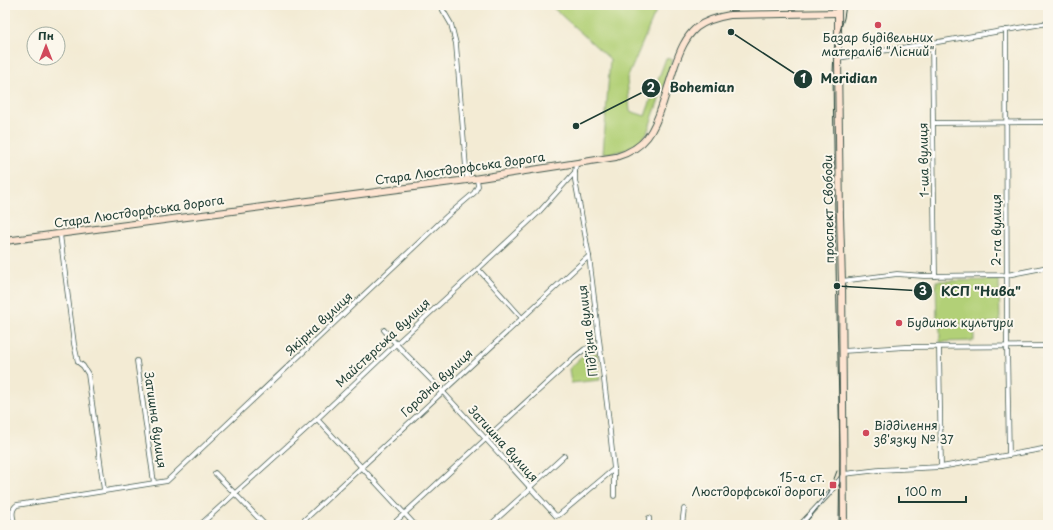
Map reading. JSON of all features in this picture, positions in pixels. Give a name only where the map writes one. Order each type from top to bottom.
[{"type":"main road","name":"проспект Свободи","points":[[838,5],[844,525]]},
{"type":"main road","name":"Стара Люстдорфська дорога","points":[[5,241],[477,179],[623,156],[635,150],[648,138],[656,126],[677,59],[683,45],[690,34],[703,24],[719,17],[730,15],[838,13]]},
{"type":"street","points":[[440,5],[451,24],[456,44],[467,180]]},
{"type":"street","points":[[838,58],[1048,23]]},
{"type":"street","name":"2-га вулиця","points":[[1006,30],[1007,347],[1009,455]]},
{"type":"street","name":"1-ша вулиця","points":[[932,43],[935,276]]},
{"type":"street","points":[[934,123],[1048,122]]},
{"type":"street","name":"Підʼїзна вулиця","points":[[576,164],[574,172],[589,256],[614,468],[614,496]]},
{"type":"street","name":"Майстерська вулиця","points":[[200,525],[317,419],[539,212],[574,172]]},
{"type":"street","name":"Якірна вулиця","points":[[154,483],[167,481],[447,216],[474,193],[478,186],[477,179]]},
{"type":"street","points":[[60,234],[74,344],[78,362],[83,366],[88,374],[104,490]]},
{"type":"street","name":"Городна вулиця","points":[[299,525],[589,256]]},
{"type":"street","points":[[842,281],[897,274],[924,276],[1007,274],[1048,267]]},
{"type":"street","points":[[478,269],[522,318]]},
{"type":"street","name":"Затишна вулиця","points":[[384,330],[486,439],[529,489],[557,516],[614,468]]},
{"type":"street","points":[[392,525],[575,357],[585,349],[599,344]]},
{"type":"street","points":[[843,351],[905,347],[1048,346]]},
{"type":"street","points":[[939,347],[941,467]]},
{"type":"street","name":"Затишна вулиця","points":[[137,361],[154,483]]},
{"type":"street","points":[[317,419],[415,525]]},
{"type":"street","points":[[800,525],[828,495],[844,474],[879,470],[941,467],[1048,448]]},
{"type":"street","points":[[490,525],[564,456]]},
{"type":"street","points":[[215,473],[266,525]]},
{"type":"street","points":[[15,525],[13,512],[17,505],[154,483]]},
{"type":"street","points":[[682,525],[684,509]]},
{"type":"street","points":[[649,518],[649,525]]},
{"type":"green space","points":[[550,5],[660,5],[656,11],[627,79],[630,111],[645,116],[666,58],[673,60],[647,133],[638,143],[622,151],[603,154],[610,59]]},
{"type":"green space","points":[[999,280],[1000,323],[937,324],[936,281]]},
{"type":"green space","points":[[974,325],[974,341],[940,342],[940,326]]},
{"type":"green space","points":[[597,353],[600,380],[571,383],[569,369],[584,355]]},
{"type":"tram line","points":[[839,525],[840,453],[833,73],[834,51],[844,18],[846,5]]},
{"type":"tram line","points":[[804,525],[828,495],[837,471]]},
{"type":"place","name":"Базар будівельних матералів \"Лісний\"","points":[[878,25]]},
{"type":"place","name":"Meridian","points":[[731,32]]},
{"type":"place","name":"Bohemian","points":[[576,126]]},
{"type":"place","name":"КСП \"Нива\"","points":[[837,286]]},
{"type":"place","name":"Будинок культури","points":[[899,323]]},
{"type":"place","name":"Відділення зв'язку № 37","points":[[866,433]]},
{"type":"place","name":"15-а ст. Люстдорфської дороги","points":[[833,485]]}]
